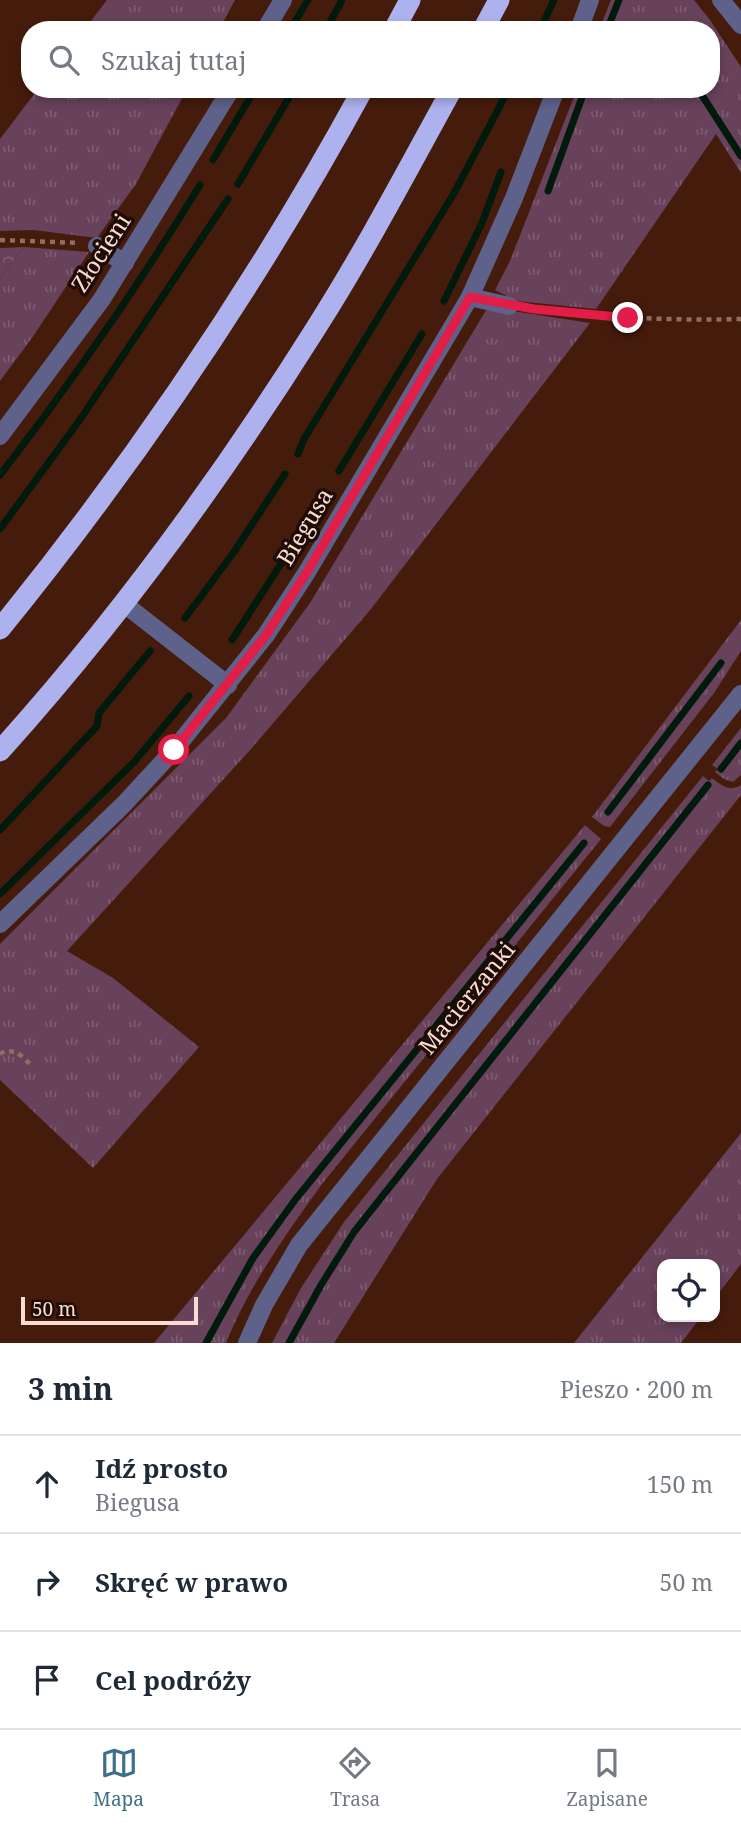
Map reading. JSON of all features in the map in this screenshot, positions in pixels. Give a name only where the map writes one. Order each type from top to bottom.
[{"type":"highway","points":[[399,21],[410,0]]},
{"type":"highway","points":[[488,21],[499,0]]},
{"type":"highway","points":[[0,629],[100,501],[211,343],[325,159],[358,98]]},
{"type":"highway","points":[[0,751],[123,603],[230,456],[316,328],[447,98]]},
{"type":"street","points":[[270,21],[283,0]]},
{"type":"street","points":[[582,21],[590,0]]},
{"type":"street","points":[[721,0],[741,24]]},
{"type":"street","name":"Złocieni","points":[[0,436],[102,299],[226,98]]},
{"type":"street","name":"Biegusa","points":[[0,925],[124,804],[174,750],[266,635],[307,572],[470,297],[514,198],[552,98]]},
{"type":"street","points":[[97,246],[125,264]]},
{"type":"street","points":[[470,297],[509,306]]},
{"type":"street","points":[[123,603],[228,685]]},
{"type":"street","name":"Macierzanki","points":[[247,1343],[264,1306],[299,1245],[741,694]]},
{"type":"path","points":[[0,240],[97,246]]},
{"type":"path","points":[[509,306],[583,315],[674,321],[741,319]]},
{"type":"path","points":[[0,1054],[5,1051],[18,1052],[30,1064]]},
{"type":"green space","points":[[107,0],[235,0],[224,21],[91,21]]},
{"type":"green space","points":[[611,0],[694,0],[711,21],[603,21]]},
{"type":"green space","points":[[720,35],[741,67],[741,173],[716,134],[596,309],[516,301],[495,290],[510,261],[573,98],[720,98]]},
{"type":"green space","points":[[31,98],[182,98],[136,184],[97,238],[34,230],[0,231],[0,139]]},
{"type":"green space","points":[[24,247],[89,252],[0,381],[0,278]]},
{"type":"green space","points":[[24,247],[0,278],[0,248]]},
{"type":"green space","points":[[488,307],[590,323],[371,609],[251,749],[67,951],[113,978],[199,1047],[93,1168],[0,1080],[0,944],[226,718],[310,603]]},
{"type":"green space","points":[[741,620],[741,651],[714,693],[610,827],[604,826],[592,817]]},
{"type":"green space","points":[[741,728],[741,775],[733,782],[715,772],[718,769],[712,765]]},
{"type":"green space","points":[[703,776],[729,788],[741,785],[741,795],[437,1179],[334,1343],[272,1343],[301,1288],[344,1222]]},
{"type":"green space","points":[[585,825],[601,839],[322,1184],[257,1281],[226,1343],[154,1343]]},
{"type":"green space","points":[[741,1133],[741,1264],[720,1291],[720,1259],[657,1259],[657,1322],[697,1322],[681,1343],[574,1343]]},
{"type":"waterway","points":[[295,21],[308,0]]},
{"type":"waterway","points":[[331,21],[342,0]]},
{"type":"waterway","points":[[544,21],[554,0]]},
{"type":"waterway","points":[[611,21],[619,0]]},
{"type":"waterway","points":[[213,160],[250,98]]},
{"type":"waterway","points":[[238,184],[289,98]]},
{"type":"waterway","points":[[298,454],[304,439],[453,195],[504,98]]},
{"type":"waterway","points":[[548,191],[582,98]]},
{"type":"waterway","points":[[704,98],[741,156]]},
{"type":"waterway","points":[[444,301],[482,223],[501,172]]},
{"type":"waterway","points":[[0,475],[104,333],[200,185]]},
{"type":"waterway","points":[[0,529],[79,421],[228,199]]},
{"type":"waterway","points":[[339,471],[422,334]]},
{"type":"waterway","points":[[185,618],[234,552],[285,474]]},
{"type":"waterway","points":[[232,640],[324,497]]},
{"type":"waterway","points":[[0,830],[97,726],[99,713],[150,651]]},
{"type":"waterway","points":[[608,812],[721,663]]},
{"type":"waterway","points":[[0,894],[134,762],[189,696]]},
{"type":"waterway","points":[[721,769],[741,743]]},
{"type":"waterway","points":[[289,1343],[354,1232],[708,785]]},
{"type":"waterway","points":[[206,1343],[253,1258],[295,1200],[584,843]]},
{"type":"route","points":[[174,750],[266,635],[307,572],[470,297],[509,306],[628,318]]}]
